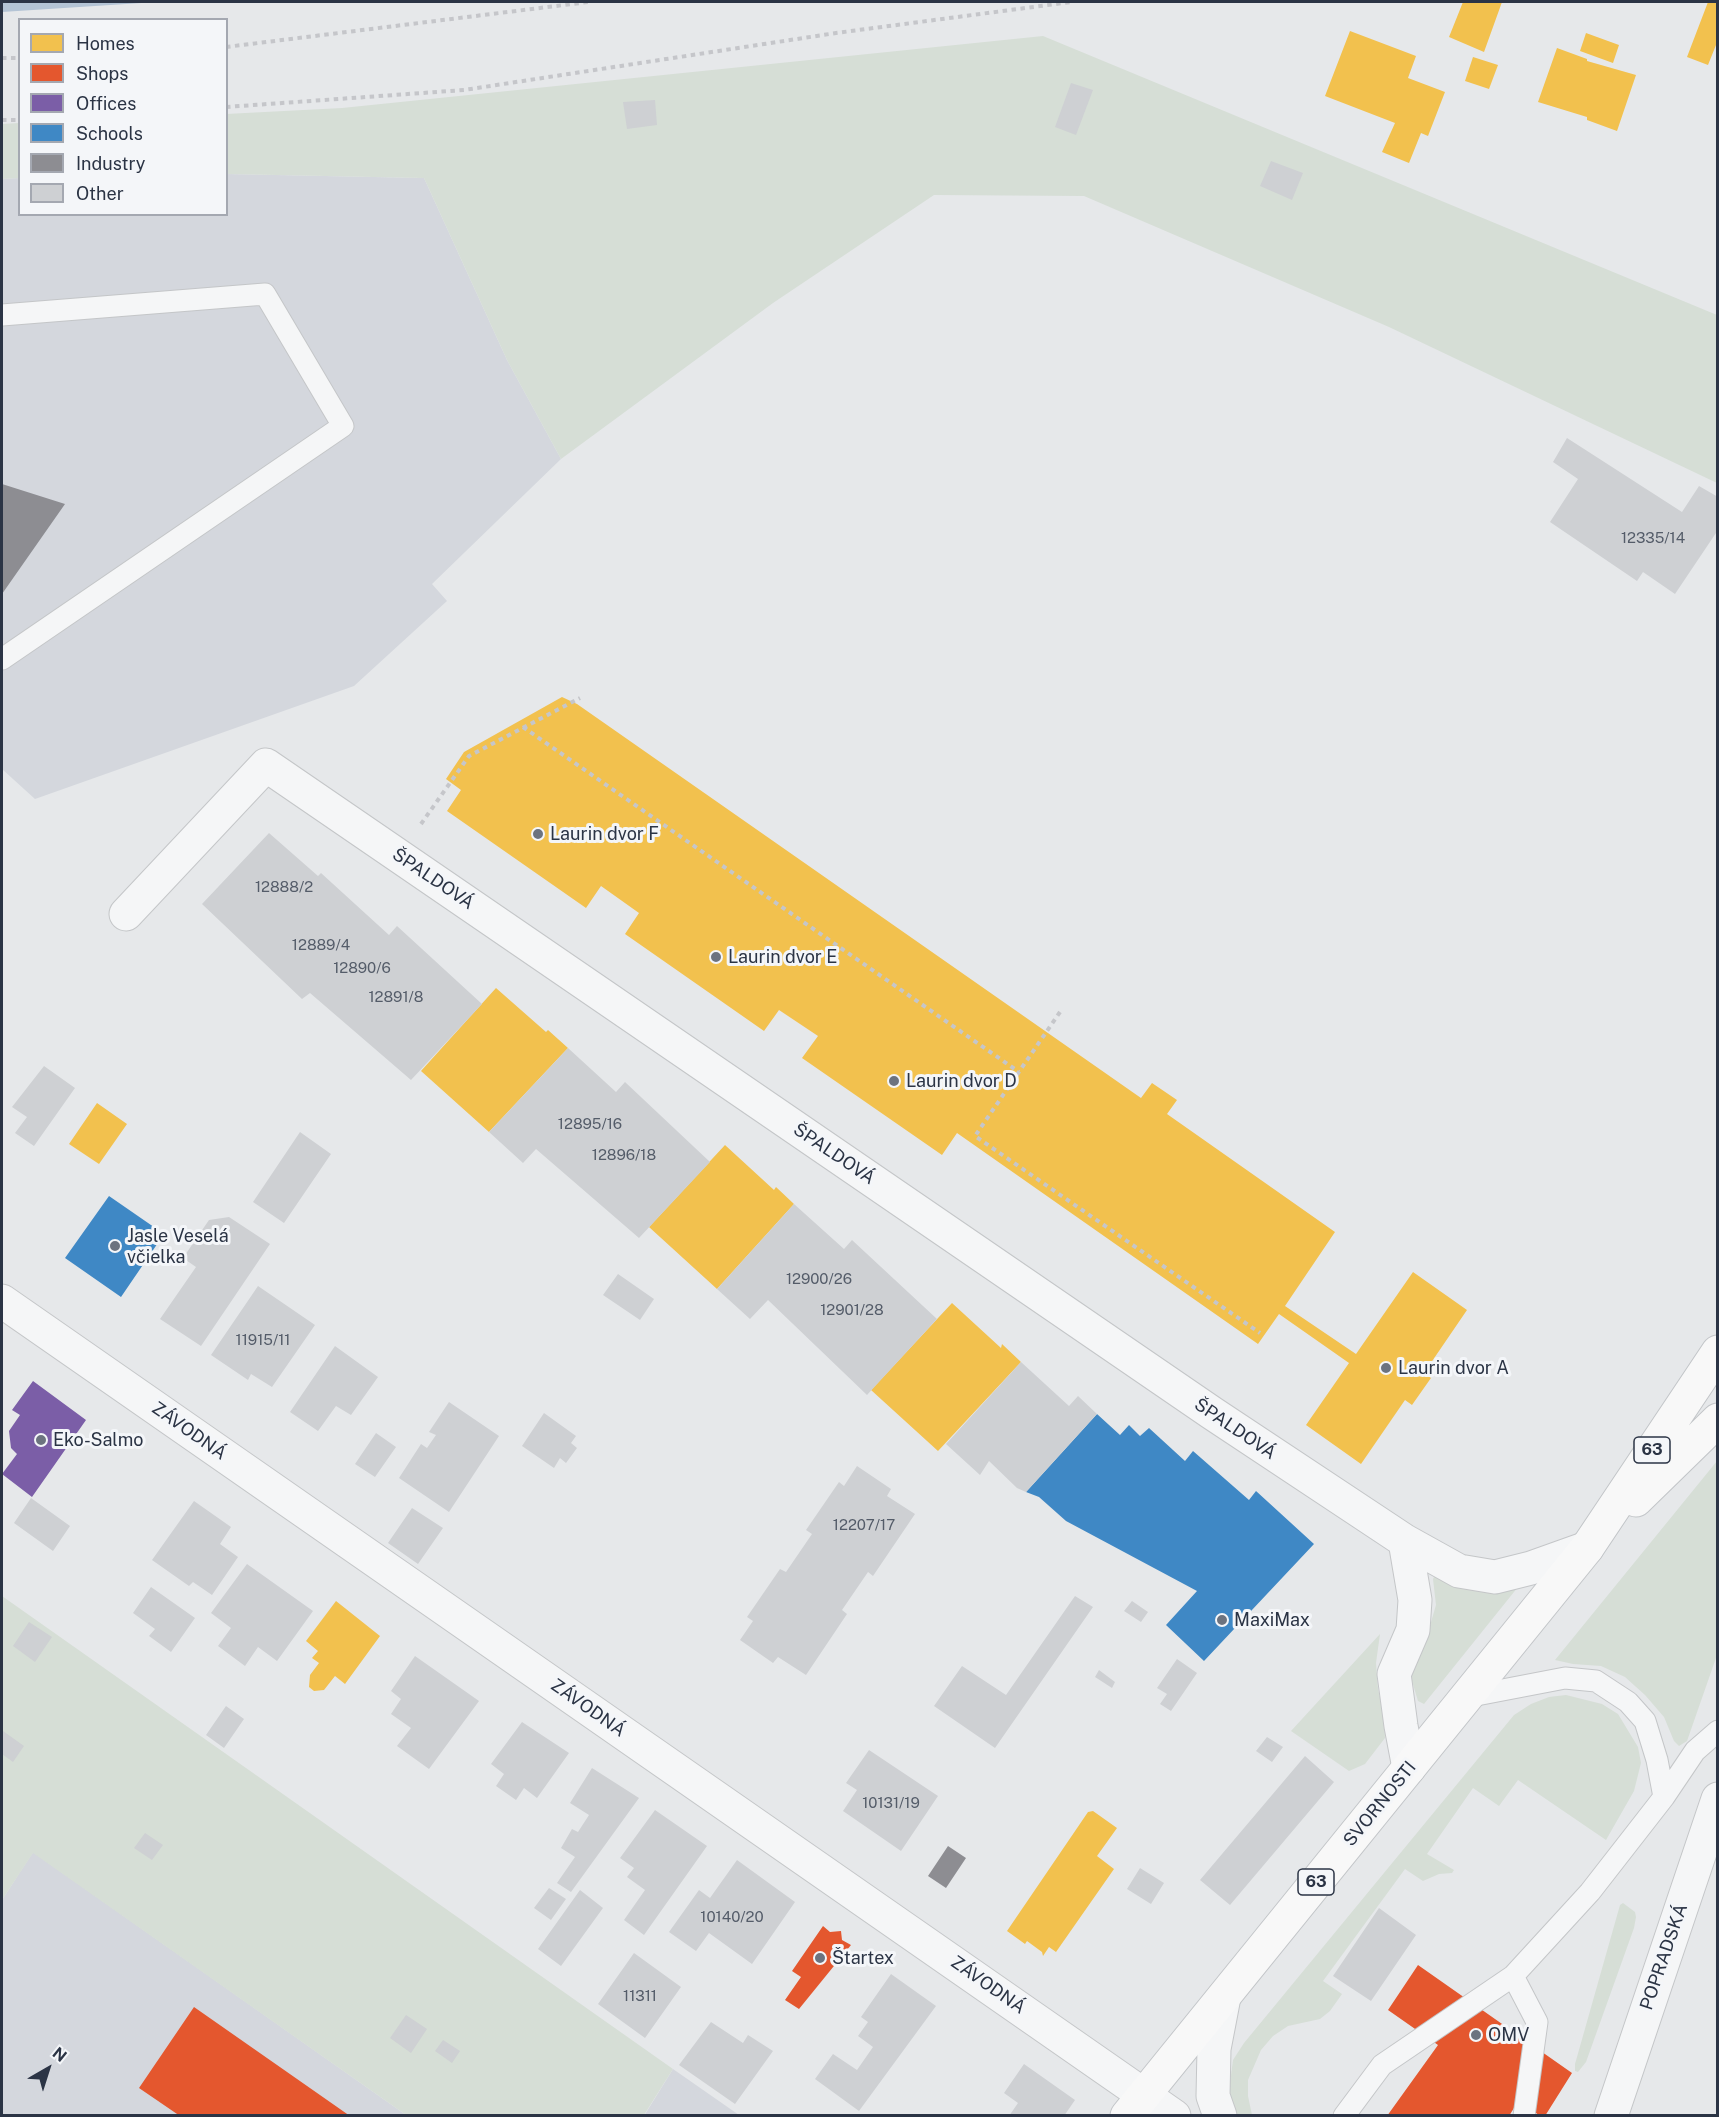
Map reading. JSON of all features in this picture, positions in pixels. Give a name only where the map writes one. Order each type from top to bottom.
[{"type":"main road","name":"SVORNOSTI","points":[[1136,2105],[1587,1548],[1718,1352]]},
{"type":"main road","name":"SVORNOSTI","points":[[1587,1548],[1718,1420]]},
{"type":"street","name":"ŠPALDOVÁ","points":[[126,914],[266,765],[1232,1427],[1405,1540],[1459,1572],[1495,1577],[1531,1568],[1587,1548]]},
{"type":"street","name":"ZÁVODNÁ","points":[[2,1301],[1136,2105],[1174,2115]]},
{"type":"street","points":[[1405,1540],[1415,1600],[1413,1630],[1394,1674],[1409,1768]]},
{"type":"street","name":"POPRADSKÁ","points":[[1611,2115],[1718,1799]]},
{"type":"street","points":[[1220,2115],[1213,2096],[1214,2049],[1224,1997]]},
{"type":"lane","points":[[2,315],[264,294],[343,426],[2,659]]},
{"type":"lane","points":[[1466,1697],[1566,1678],[1596,1681],[1628,1702],[1645,1721],[1657,1760],[1664,1797]]},
{"type":"lane","points":[[1344,2115],[1382,2065],[1513,1976],[1590,1893],[1664,1797],[1695,1751],[1718,1731]]},
{"type":"lane","points":[[1513,1976],[1537,2022],[1524,2115]]},
{"type":"path","points":[[228,47],[588,2]]},
{"type":"path","points":[[228,107],[464,90],[836,33],[1071,2]]},
{"type":"path","points":[[2,58],[18,58]]},
{"type":"path","points":[[2,120],[18,120]]},
{"type":"path","points":[[419,826],[469,756],[580,698]]},
{"type":"path","points":[[523,727],[1019,1072]]},
{"type":"path","points":[[1060,1012],[975,1136],[1260,1333]]},
{"type":"shaded area","points":[[1043,36],[1717,315],[1717,483],[1389,327],[1084,196],[934,195],[773,303],[561,459],[507,360],[424,178],[228,174],[228,114],[342,108]]},
{"type":"shaded area","points":[[18,123],[18,178],[2,179],[2,124]]},
{"type":"shaded area","points":[[228,174],[424,178],[507,360],[561,459],[432,584],[447,601],[354,686],[35,799],[2,769],[2,179],[18,178],[18,216],[228,216]]},
{"type":"shaded area","points":[[1717,1461],[1717,1655],[1687,1741],[1679,1746],[1674,1741],[1664,1717],[1625,1677],[1601,1666],[1555,1660]]},
{"type":"shaded area","points":[[1436,1573],[1518,1587],[1424,1704],[1418,1701],[1412,1681],[1412,1670],[1436,1605],[1433,1579]]},
{"type":"shaded area","points":[[2,1596],[673,2069],[644,2115],[406,2115],[33,1853],[2,1900]]},
{"type":"shaded area","points":[[1380,1634],[1376,1663],[1378,1689],[1384,1714],[1385,1738],[1365,1764],[1349,1771],[1291,1731]]},
{"type":"shaded area","points":[[1566,1695],[1602,1704],[1618,1714],[1638,1747],[1641,1763],[1634,1791],[1606,1840],[1518,1780],[1499,1806],[1473,1788],[1427,1854],[1454,1870],[1452,1873],[1439,1874],[1423,1881],[1405,1869],[1323,1981],[1342,1994],[1330,2011],[1320,2019],[1288,2026],[1273,2036],[1261,2050],[1248,2080],[1248,2096],[1252,2115],[1233,2115],[1229,2090],[1233,2060],[1244,2043],[1514,1715],[1531,1704],[1549,1697]]},
{"type":"shaded area","points":[[33,1852],[406,2115],[2,2115],[2,1900]]},
{"type":"shaded area","points":[[1623,1903],[1635,1912],[1634,1928],[1586,2062],[1578,2072],[1575,2071],[1575,2064],[1620,1905]]},
{"type":"shaded area","points":[[673,2069],[739,2115],[644,2116]]},
{"type":"water","points":[[2,2],[157,2],[2,12]]},
{"type":"building: Homes","points":[[1463,2],[1502,2],[1484,52],[1449,37]]},
{"type":"building: Homes","points":[[1708,2],[1718,2],[1718,40],[1708,65],[1687,57]]},
{"type":"building: Homes","points":[[1350,31],[1416,56],[1408,78],[1445,92],[1428,136],[1421,133],[1409,163],[1382,152],[1395,123],[1325,96]]},
{"type":"building: Homes","points":[[1586,33],[1619,45],[1613,63],[1580,51]]},
{"type":"building: Homes","points":[[1557,48],[1587,59],[1587,61],[1636,75],[1617,131],[1587,120],[1587,117],[1538,102]]},
{"type":"building: Homes","points":[[1473,57],[1498,65],[1489,89],[1465,81]]},
{"type":"building: Homes","points":[[562,697],[577,704],[1141,1098],[1152,1083],[1177,1100],[1167,1114],[1335,1232],[1285,1306],[1356,1354],[1413,1272],[1467,1310],[1424,1373],[1431,1378],[1412,1405],[1405,1400],[1361,1464],[1306,1425],[1349,1363],[1279,1314],[1258,1344],[957,1133],[942,1155],[802,1058],[818,1036],[779,1010],[764,1031],[625,934],[639,913],[601,886],[586,908],[447,811],[461,790],[446,779],[464,752]]},
{"type":"building: Homes","points":[[496,988],[568,1048],[489,1132],[421,1071]]},
{"type":"building: Homes","points":[[97,1103],[127,1124],[99,1164],[69,1144]]},
{"type":"building: Homes","points":[[725,1145],[774,1190],[776,1187],[794,1204],[717,1289],[649,1227]]},
{"type":"building: Homes","points":[[952,1303],[1001,1348],[1002,1344],[1021,1362],[938,1451],[871,1390]]},
{"type":"building: Homes","points":[[336,1601],[380,1636],[345,1684],[335,1676],[324,1690],[314,1691],[309,1687],[310,1675],[319,1663],[312,1658],[318,1651],[306,1641]]},
{"type":"building: Homes","points":[[1093,1811],[1117,1828],[1097,1856],[1114,1869],[1056,1952],[1049,1947],[1043,1956],[1042,1952],[1027,1941],[1025,1944],[1007,1931],[1088,1812]]},
{"type":"building: Shops","name":"Štartex","points":[[823,1926],[830,1932],[841,1931],[842,1940],[851,1945],[799,2009],[785,2000],[801,1977],[792,1971]]},
{"type":"building: Shops","points":[[1418,1965],[1572,2073],[1545,2116],[1540,2116],[1519,2100],[1509,2116],[1387,2116],[1438,2045],[1388,2010]]},
{"type":"building: Shops","points":[[194,2007],[350,2116],[180,2116],[139,2088]]},
{"type":"building: Offices","name":"Eko-Salmo","points":[[33,1381],[86,1420],[32,1497],[2,1474],[17,1454],[11,1448],[9,1431],[20,1415],[12,1410]]},
{"type":"building: Schools","points":[[109,1196],[164,1234],[121,1297],[65,1258]]},
{"type":"building: Schools","points":[[1097,1414],[1120,1435],[1129,1425],[1140,1436],[1149,1428],[1185,1461],[1193,1451],[1249,1500],[1256,1491],[1314,1544],[1204,1661],[1166,1625],[1197,1591],[1066,1521],[1039,1497],[1026,1492]]},
{"type":"building: Industry","points":[[2,484],[65,504],[2,594]]},
{"type":"building: Industry","points":[[948,1846],[966,1858],[946,1888],[928,1876]]},
{"type":"building: Other","points":[[1071,83],[1093,90],[1076,135],[1055,127]]},
{"type":"building: Other","points":[[655,100],[657,125],[627,129],[623,102]]},
{"type":"building: Other","points":[[1271,161],[1303,173],[1292,200],[1260,186]]},
{"type":"building: Other","points":[[1567,438],[1682,512],[1699,486],[1718,497],[1718,530],[1675,594],[1643,572],[1637,581],[1550,522],[1578,479],[1553,462]]},
{"type":"building: Other","points":[[269,833],[318,876],[321,873],[389,935],[397,926],[482,1004],[411,1080],[310,993],[302,999],[202,904]]},
{"type":"building: Other","points":[[568,1048],[616,1092],[625,1082],[710,1162],[639,1238],[536,1149],[523,1163],[489,1132]]},
{"type":"building: Other","points":[[44,1066],[75,1088],[34,1146],[15,1133],[27,1117],[12,1107]]},
{"type":"building: Other","points":[[300,1132],[331,1154],[284,1223],[253,1202]]},
{"type":"building: Other","points":[[794,1204],[844,1249],[852,1240],[937,1319],[867,1395],[768,1300],[750,1319],[717,1289]]},
{"type":"building: Other","points":[[229,1217],[270,1244],[201,1346],[160,1319],[196,1267],[183,1258],[209,1220]]},
{"type":"building: Other","points":[[618,1274],[654,1299],[640,1320],[603,1295]]},
{"type":"building: Other","points":[[258,1286],[315,1325],[272,1387],[251,1374],[248,1380],[211,1355]]},
{"type":"building: Other","points":[[335,1346],[378,1377],[351,1415],[336,1406],[318,1431],[290,1412]]},
{"type":"building: Other","points":[[1021,1362],[1069,1406],[1078,1396],[1097,1414],[1026,1492],[1017,1488],[989,1461],[980,1475],[946,1444]]},
{"type":"building: Other","points":[[449,1402],[499,1436],[449,1512],[399,1478],[421,1444],[427,1448],[436,1435],[429,1432]]},
{"type":"building: Other","points":[[544,1413],[576,1436],[571,1443],[577,1448],[566,1463],[560,1458],[554,1468],[522,1446]]},
{"type":"building: Other","points":[[376,1433],[396,1447],[375,1477],[355,1464]]},
{"type":"building: Other","points":[[857,1466],[891,1489],[887,1496],[915,1514],[873,1576],[868,1572],[842,1610],[847,1614],[806,1675],[778,1657],[773,1663],[740,1640],[753,1621],[747,1617],[780,1569],[786,1572],[812,1534],[806,1530],[839,1482],[844,1486]]},
{"type":"building: Other","points":[[31,1498],[70,1526],[53,1551],[14,1523]]},
{"type":"building: Other","points":[[194,1501],[231,1527],[220,1544],[238,1557],[212,1595],[193,1582],[189,1586],[152,1560]]},
{"type":"building: Other","points":[[412,1508],[443,1528],[418,1564],[388,1543]]},
{"type":"building: Other","points":[[247,1564],[313,1611],[277,1661],[258,1647],[245,1666],[218,1646],[231,1628],[211,1613]]},
{"type":"building: Other","points":[[151,1587],[195,1618],[171,1652],[149,1636],[155,1629],[133,1613]]},
{"type":"building: Other","points":[[1075,1596],[1093,1607],[995,1748],[934,1706],[962,1666],[1006,1695]]},
{"type":"building: Other","points":[[1132,1601],[1148,1612],[1141,1622],[1124,1611]]},
{"type":"building: Other","points":[[29,1622],[52,1637],[35,1662],[13,1646]]},
{"type":"building: Other","points":[[415,1656],[479,1701],[429,1769],[397,1746],[411,1728],[391,1714],[401,1699],[391,1691]]},
{"type":"building: Other","points":[[1177,1659],[1197,1673],[1171,1711],[1160,1704],[1167,1694],[1157,1688]]},
{"type":"building: Other","points":[[1099,1670],[1115,1682],[1112,1688],[1095,1677]]},
{"type":"building: Other","points":[[226,1706],[244,1719],[224,1748],[206,1735]]},
{"type":"building: Other","points":[[522,1722],[569,1753],[537,1798],[524,1788],[516,1800],[496,1786],[504,1774],[491,1764]]},
{"type":"building: Other","points":[[3,1731],[24,1746],[13,1762],[2,1754]]},
{"type":"building: Other","points":[[1267,1737],[1283,1747],[1272,1762],[1256,1751]]},
{"type":"building: Other","points":[[869,1750],[938,1796],[901,1851],[843,1811],[857,1790],[846,1783]]},
{"type":"building: Other","points":[[1305,1756],[1334,1782],[1230,1905],[1200,1880]]},
{"type":"building: Other","points":[[592,1768],[639,1798],[571,1892],[557,1883],[575,1857],[561,1848],[572,1829],[578,1832],[589,1815],[570,1803]]},
{"type":"building: Other","points":[[655,1810],[707,1846],[644,1935],[624,1920],[645,1890],[627,1877],[634,1868],[620,1858]]},
{"type":"building: Other","points":[[145,1833],[163,1845],[152,1860],[134,1848]]},
{"type":"building: Other","points":[[737,1860],[795,1902],[752,1964],[709,1933],[696,1951],[669,1932],[699,1890],[710,1898]]},
{"type":"building: Other","points":[[1140,1868],[1164,1883],[1151,1904],[1127,1889]]},
{"type":"building: Other","points":[[549,1888],[566,1899],[551,1920],[534,1908]]},
{"type":"building: Other","points":[[580,1890],[603,1908],[561,1966],[538,1949]]},
{"type":"building: Other","points":[[1379,1908],[1416,1935],[1371,2001],[1333,1976]]},
{"type":"building: Other","points":[[634,1953],[681,1987],[645,2038],[598,2004]]},
{"type":"building: Other","points":[[891,1974],[936,2006],[859,2111],[815,2079],[833,2054],[857,2070],[873,2047],[858,2036],[868,2022],[861,2017]]},
{"type":"building: Other","points":[[406,2015],[427,2029],[411,2053],[390,2038]]},
{"type":"building: Other","points":[[711,2022],[743,2043],[748,2035],[773,2051],[735,2104],[679,2065]]},
{"type":"building: Other","points":[[443,2040],[460,2051],[452,2063],[435,2051]]},
{"type":"building: Other","points":[[1024,2064],[1075,2100],[1064,2116],[1009,2116],[1018,2103],[1004,2093]]},
{"type":"place","name":"Laurin dvor F","points":[[538,834]]},
{"type":"place","name":"Laurin dvor E","points":[[716,957]]},
{"type":"place","name":"Laurin dvor D","points":[[894,1081]]},
{"type":"place","name":"Jasle Veselá včielka","points":[[115,1246]]},
{"type":"place","name":"Laurin dvor A","points":[[1386,1368]]},
{"type":"place","name":"Eko-Salmo","points":[[41,1440]]},
{"type":"place","name":"MaxiMax","points":[[1222,1620]]},
{"type":"place","name":"Štartex","points":[[820,1958]]},
{"type":"place","name":"OMV","points":[[1476,2035]]}]
